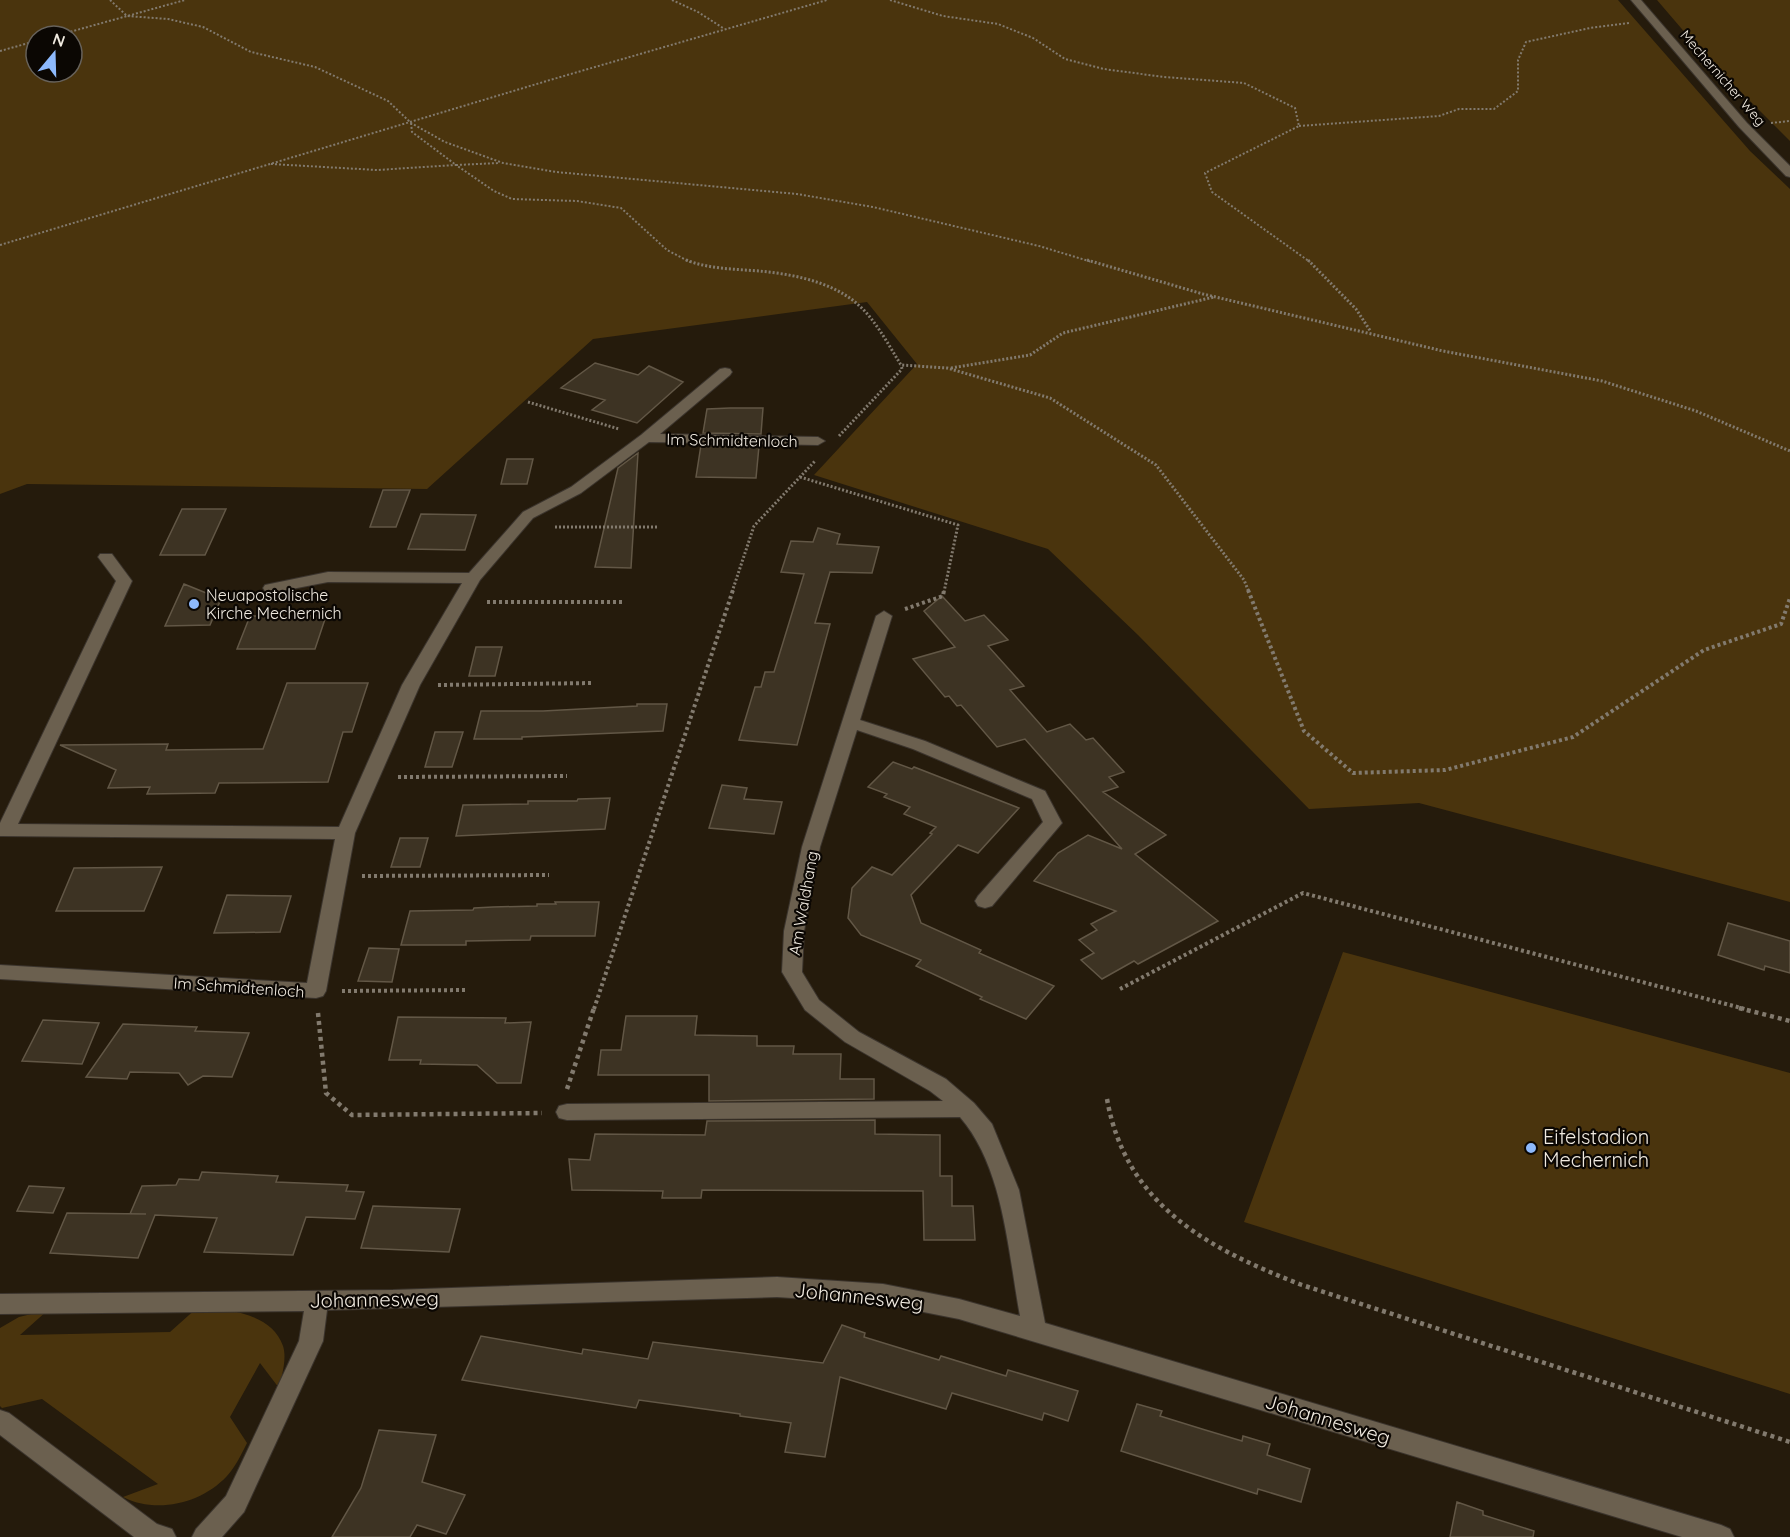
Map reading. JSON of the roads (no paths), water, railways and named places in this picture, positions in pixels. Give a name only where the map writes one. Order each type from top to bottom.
[{"type":"street","name":"Mechernicher Weg","points":[[1636,0],[1743,125],[1790,173]]},
{"type":"street","name":"Im Schmidtenloch","points":[[0,972],[316,992],[346,833],[411,685],[473,578],[528,515],[576,490],[646,438],[725,372]]},
{"type":"street","name":"Im Schmidtenloch","points":[[646,438],[819,448]]},
{"type":"street","points":[[106,557],[124,581],[3,830],[346,833]]},
{"type":"street","points":[[271,588],[328,577],[473,578]]},
{"type":"street","name":"Am Waldhang","points":[[884,616],[812,847],[794,931],[792,972],[812,1005],[852,1037],[938,1085],[966,1109],[984,1130],[1008,1190],[1034,1330]]},
{"type":"street","points":[[852,723],[919,745],[1039,795],[1053,823],[985,901]]},
{"type":"street","points":[[563,1112],[966,1109]]},
{"type":"street","name":"Johannesweg","points":[[0,1304],[393,1300],[777,1287],[883,1294],[958,1309],[1034,1330],[1721,1537]]},
{"type":"street","points":[[205,1537],[236,1504],[311,1341],[317,1299]]},
{"type":"street","points":[[0,1420],[151,1535],[163,1537]]},
{"type":"place","name":"Neuapostolische Kirche Mechernich","points":[[194,604]]},
{"type":"place","name":"Eifelstadion Mechernich","points":[[1531,1148]]}]
